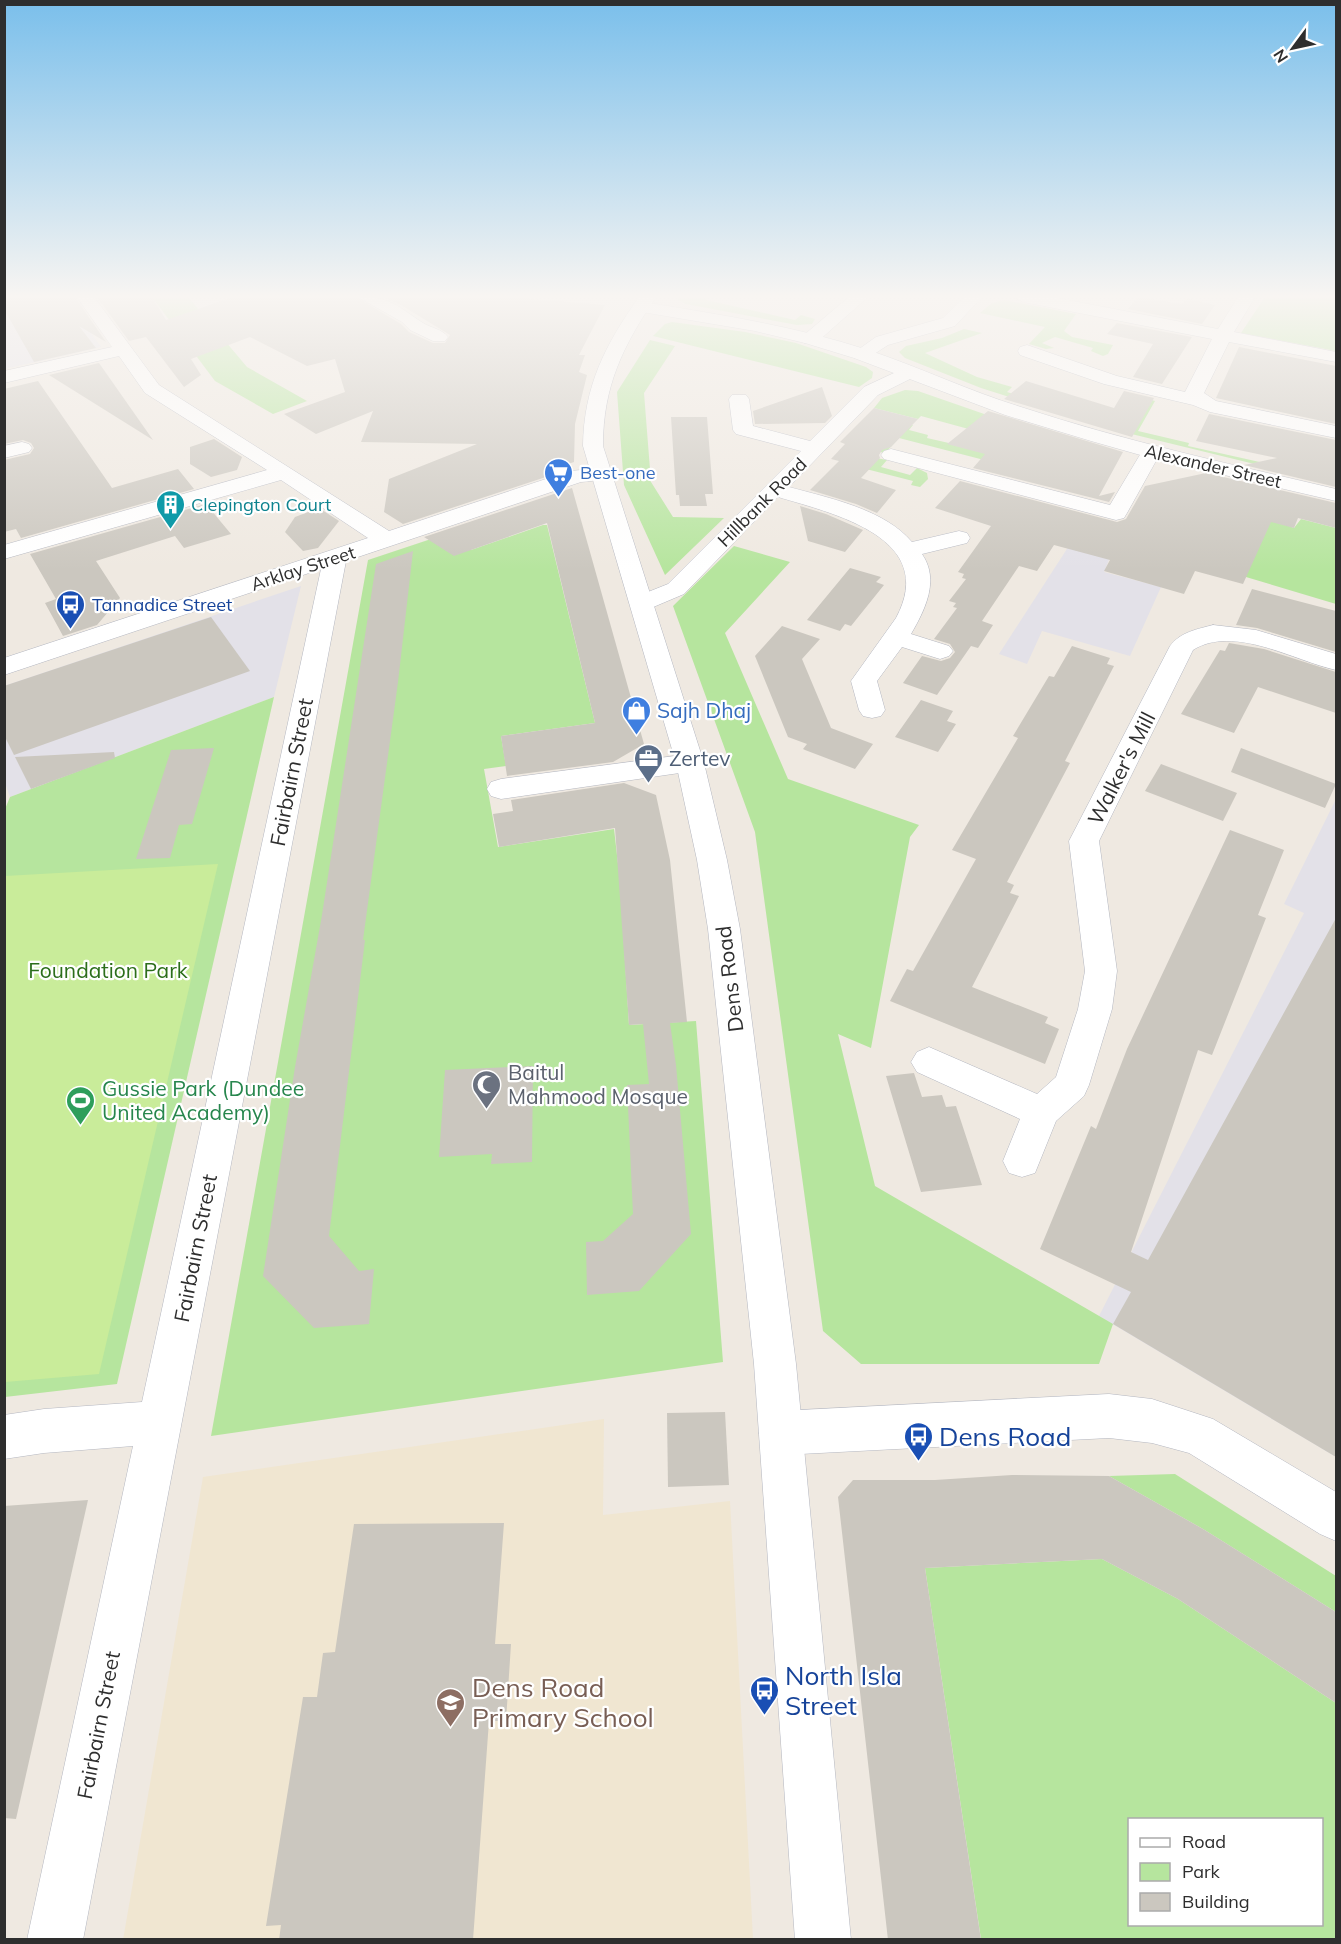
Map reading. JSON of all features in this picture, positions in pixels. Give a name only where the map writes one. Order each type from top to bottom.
[{"type":"street","points":[[151,388],[386,540]]},
{"type":"street","name":"Dens Road","points":[[599,388],[595,398],[592,422],[593,446],[690,763],[712,860],[724,930],[781,1433],[823,1940]]},
{"type":"street","name":"Hillbank Road","points":[[642,603],[676,589],[871,391],[878,388]]},
{"type":"street","name":"Alexander Street","points":[[948,388],[1012,411],[1151,452],[1336,495]]},
{"type":"street","points":[[1132,388],[1153,394],[1198,400],[1210,406],[1336,432]]},
{"type":"street","points":[[1197,388],[1194,393],[1198,400]]},
{"type":"street","points":[[739,399],[747,440],[815,448]]},
{"type":"street","points":[[891,455],[938,477],[1116,513],[1151,452]]},
{"type":"street","points":[[4,552],[284,472]]},
{"type":"street","name":"Arklay Street","points":[[4,667],[578,476],[603,474]]},
{"type":"street","points":[[773,489],[856,515],[887,530],[909,550],[918,569],[919,588],[913,607],[896,637],[864,681],[872,710]]},
{"type":"street","points":[[909,550],[959,538]]},
{"type":"street","name":"Fairbairn Street","points":[[55,1940],[335,557]]},
{"type":"street","name":"Walker's Mill","points":[[1022,1161],[1041,1112],[1071,1085],[1095,1009],[1101,971],[1084,841],[1183,646],[1196,637],[1215,632],[1239,634],[1336,662]]},
{"type":"street","points":[[896,637],[940,651]]},
{"type":"street","points":[[501,789],[690,763]]},
{"type":"street","points":[[929,1062],[1041,1112]]},
{"type":"street","points":[[781,1433],[1109,1416],[1152,1421],[1198,1434],[1336,1518]]},
{"type":"street","points":[[4,1437],[67,1429],[160,1422]]},
{"type":"shaded area","points":[[1085,521],[1120,533],[1104,572],[1161,587],[1130,656],[1042,631],[1027,664],[999,654]]},
{"type":"shaded area","points":[[301,586],[274,697],[10,797],[5,783],[4,686]]},
{"type":"shaded area","points":[[1336,799],[1336,1457],[1099,1316],[1304,913],[1284,904]]},
{"type":"shaded area","name":"Dens Road Primary School","points":[[604,1419],[603,1515],[730,1501],[753,1939],[123,1940],[203,1477]]},
{"type":"green space","points":[[227,388],[284,388],[307,401],[273,414]]},
{"type":"green space","points":[[620,388],[647,388],[644,393],[651,482],[673,517],[724,518],[665,575],[624,485],[617,392]]},
{"type":"green space","points":[[981,388],[1011,388],[1007,392],[1100,422],[1130,394],[1155,401],[1138,431],[1189,443],[1188,446],[1336,479],[1336,484],[1111,429]]},
{"type":"green space","points":[[905,390],[918,391],[1033,431],[1035,447],[921,416],[918,419],[874,408],[882,398]]},
{"type":"green space","points":[[901,422],[913,425],[909,430],[928,435],[927,438],[988,452],[1019,469],[899,438],[885,453],[875,451]]},
{"type":"green space","points":[[876,458],[887,460],[881,467],[910,475],[917,468],[927,473],[928,479],[920,487],[911,485],[913,481],[866,469]]},
{"type":"green space","points":[[1219,497],[1294,528],[1301,519],[1336,528],[1336,604],[1246,577]]},
{"type":"green space","points":[[547,525],[595,723],[501,736],[506,766],[484,769],[498,847],[614,829],[620,881],[629,1025],[696,1021],[723,1362],[211,1436],[368,560],[452,532],[471,550]]},
{"type":"green space","points":[[734,546],[790,562],[725,633],[788,779],[919,825],[910,837],[871,1048],[838,1034],[875,1186],[1113,1324],[1099,1364],[861,1364],[823,1331],[755,832],[673,606]]},
{"type":"green space","name":"Gussie Park (Dundee United Academy)","points":[[274,697],[117,1384],[5,1397],[5,809],[10,797]]},
{"type":"green space","name":"Gussie Park (Dundee United Academy)","points":[[218,864],[99,1374],[5,1382],[5,876]]},
{"type":"green space","points":[[1175,1474],[1336,1576],[1336,1612],[1203,1529],[1109,1476]]},
{"type":"green space","points":[[1102,1559],[1178,1599],[1336,1703],[1336,1939],[981,1939],[925,1568]]},
{"type":"building","points":[[43,388],[112,488],[178,469],[194,489],[21,538],[16,529],[4,532],[4,460],[30,454],[34,448],[31,443],[23,440],[4,444],[4,389]]},
{"type":"building","points":[[69,388],[116,388],[153,440]]},
{"type":"building","points":[[344,388],[584,388],[575,424],[574,462],[565,465],[567,470],[403,524],[384,512],[389,479],[477,444],[361,442],[373,411],[316,434],[284,414],[345,392]]},
{"type":"building","points":[[822,388],[832,416],[825,423],[755,424],[753,411]]},
{"type":"building","points":[[1018,388],[1048,388],[1114,408],[1124,391],[1154,398],[1132,437],[1004,399]]},
{"type":"building","points":[[1221,388],[1336,388],[1336,424],[1216,398]]},
{"type":"building","points":[[874,408],[918,419],[891,447],[882,450],[880,458],[861,478],[896,490],[877,513],[810,490],[839,461],[831,459],[845,444],[840,442]]},
{"type":"building","points":[[988,411],[1123,452],[1099,496],[1115,492],[1109,502],[973,468],[985,454],[947,444]]},
{"type":"building","points":[[1209,414],[1336,440],[1336,487],[1244,465],[1277,458],[1196,441]]},
{"type":"building","points":[[671,417],[707,417],[713,494],[705,494],[707,506],[680,506],[679,495],[676,495]]},
{"type":"building","points":[[214,439],[242,457],[237,470],[211,477],[190,464],[190,447]]},
{"type":"building","points":[[1206,473],[1336,503],[1336,528],[1298,518],[1294,528],[1271,522],[1243,584],[1195,571],[1184,594],[1104,571],[1110,560],[1054,545],[1037,571],[1019,566],[982,621],[993,625],[978,648],[971,646],[937,695],[903,683],[922,656],[941,661],[950,658],[955,652],[950,644],[934,639],[957,608],[953,607],[956,603],[949,601],[966,579],[962,578],[964,574],[958,572],[991,526],[935,508],[960,481],[1117,522],[1126,519],[1145,486]]},
{"type":"building","points":[[572,488],[644,744],[613,762],[507,776],[501,736],[595,723],[547,523],[454,556],[424,537]]},
{"type":"building","points":[[206,504],[231,534],[184,548],[175,536],[96,561],[120,598],[97,625],[63,636],[45,603],[56,599],[30,554]]},
{"type":"building","points":[[800,506],[863,530],[845,552],[808,541]]},
{"type":"building","points":[[319,508],[339,521],[318,548],[303,551],[285,532],[295,517]]},
{"type":"building","points":[[413,551],[398,682],[363,940],[365,940],[329,1236],[359,1271],[374,1269],[369,1324],[314,1328],[263,1276],[376,564]]},
{"type":"building","points":[[850,568],[881,577],[876,582],[884,585],[851,626],[845,624],[840,631],[807,620]]},
{"type":"building","points":[[1252,589],[1336,611],[1336,652],[1257,628],[1236,625]]},
{"type":"building","points":[[211,617],[250,671],[14,755],[4,735],[4,686]]},
{"type":"building","points":[[782,626],[820,639],[802,659],[831,728],[873,744],[855,769],[805,750],[803,749],[807,744],[788,737],[755,656]]},
{"type":"building","points":[[1229,643],[1264,649],[1336,672],[1336,713],[1258,687],[1234,733],[1181,714],[1220,650],[1225,651]]},
{"type":"building","points":[[1072,646],[1110,658],[1107,664],[1114,666],[1065,761],[1070,763],[1007,882],[1014,885],[1010,893],[1019,896],[972,987],[1048,1017],[1045,1023],[1059,1029],[1045,1064],[890,1001],[907,969],[913,971],[976,859],[952,850],[1018,738],[1013,736],[1049,676],[1054,677]]},
{"type":"building","points":[[921,700],[953,711],[947,721],[956,724],[938,752],[895,737]]},
{"type":"building","points":[[214,748],[192,824],[179,825],[170,858],[136,859],[171,750]]},
{"type":"building","points":[[1241,748],[1336,784],[1325,808],[1231,772]]},
{"type":"building","points":[[114,752],[115,758],[31,789],[15,757]]},
{"type":"building","points":[[1161,764],[1237,793],[1223,821],[1145,791]]},
{"type":"building","points":[[624,783],[656,795],[670,860],[687,1022],[670,1023],[676,1065],[691,1234],[639,1291],[587,1295],[586,1242],[603,1241],[633,1214],[627,1085],[649,1084],[643,1024],[629,1025],[615,828],[499,847],[493,814],[513,811],[511,800]]},
{"type":"building","points":[[1230,830],[1284,850],[1258,915],[1266,918],[1212,1055],[1198,1050],[1131,1252],[1148,1260],[1336,918],[1336,1457],[1113,1324],[1131,1292],[1040,1249],[1091,1126],[1096,1129],[1127,1049]]},
{"type":"building","name":"Baitul Mahmood Mosque","points":[[533,1066],[532,1162],[491,1164],[492,1154],[439,1157],[445,1070]]},
{"type":"building","points":[[914,1073],[922,1097],[942,1095],[946,1107],[956,1106],[982,1185],[921,1192],[886,1076]]},
{"type":"building","points":[[725,1412],[729,1485],[668,1487],[667,1413]]},
{"type":"building","points":[[1012,1475],[1109,1476],[1203,1529],[1336,1612],[1336,1703],[1178,1599],[1102,1559],[925,1568],[981,1940],[888,1940],[838,1497],[853,1480],[935,1480]]},
{"type":"building","points":[[88,1500],[16,1819],[4,1818],[4,1506]]},
{"type":"building","name":"Dens Road Primary School","points":[[504,1523],[495,1644],[511,1644],[506,1721],[489,1721],[473,1940],[279,1940],[281,1925],[266,1926],[303,1697],[317,1697],[323,1653],[335,1652],[354,1524]]},
{"type":"place","name":"Best-one","points":[[559,498]]},
{"type":"place","name":"Clepington Court","points":[[170,530]]},
{"type":"place","name":"Tannadice Street","points":[[71,630]]},
{"type":"place","name":"Sajh Dhaj","points":[[636,736]]},
{"type":"place","name":"Zertev","points":[[648,784]]},
{"type":"place","name":"Baitul Mahmood Mosque","points":[[487,1110]]},
{"type":"place","name":"Gussie Park (Dundee United Academy)","points":[[81,1126]]},
{"type":"place","name":"Dens Road","points":[[918,1462]]},
{"type":"place","name":"North Isla Street","points":[[764,1716]]},
{"type":"place","name":"Dens Road Primary School","points":[[451,1728]]},
{"type":"park label","name":"Foundation Park","points":[[108,970]]}]
